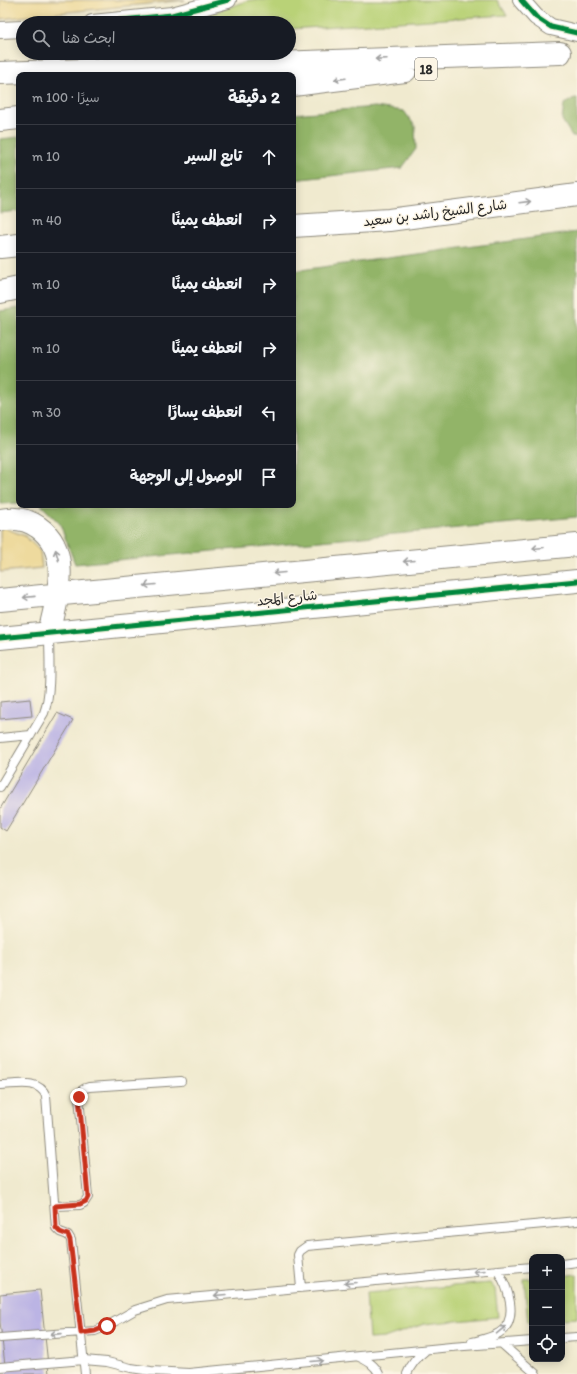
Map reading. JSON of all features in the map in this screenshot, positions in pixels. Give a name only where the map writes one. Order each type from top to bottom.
[{"type":"main road","points":[[27,72],[568,52]]},
{"type":"main road","name":"18","points":[[296,85],[568,52]]},
{"type":"main road","points":[[0,73],[16,72]]},
{"type":"main road","points":[[0,120],[16,118]]},
{"type":"main road","name":"شارع الشيخ راشد بن سعيد","points":[[296,226],[389,220],[577,195]]},
{"type":"main road","points":[[296,237],[389,220]]},
{"type":"main road","points":[[0,247],[16,245]]},
{"type":"main road","points":[[0,292],[16,289]]},
{"type":"main road","points":[[0,520],[18,519],[32,523],[44,532],[53,543],[59,556],[60,572],[58,594],[49,633]]},
{"type":"main road","name":"شارع المَجد","points":[[0,600],[577,545]]},
{"type":"main road","name":"شارع المَجد","points":[[0,638],[577,581]]},
{"type":"street","points":[[172,16],[228,0]]},
{"type":"street","points":[[521,0],[536,17],[551,27],[577,33]]},
{"type":"street","points":[[0,30],[16,29]]},
{"type":"lane","points":[[0,787],[44,713],[48,700],[49,633]]},
{"type":"lane","points":[[0,738],[31,735]]},
{"type":"lane","points":[[55,1206],[80,1204],[86,1201],[88,1197],[79,1097],[81,1090],[89,1087],[180,1081]]},
{"type":"lane","points":[[0,1085],[32,1084],[44,1090],[46,1096],[56,1228],[60,1232],[68,1235],[70,1240],[85,1374]]},
{"type":"lane","points":[[301,1288],[298,1255],[300,1251],[307,1246],[577,1221]]},
{"type":"lane","points":[[565,1264],[577,1262]]},
{"type":"lane","points":[[0,1338],[95,1331],[135,1310],[166,1300],[529,1267]]},
{"type":"lane","points":[[451,1348],[488,1338],[499,1333],[507,1325],[510,1314],[509,1302],[503,1279],[497,1270]]},
{"type":"lane","points":[[565,1338],[577,1337]]},
{"type":"lane","points":[[0,1367],[84,1360],[107,1362],[151,1371],[189,1373],[529,1341]]},
{"type":"lane","points":[[502,1344],[536,1374]]},
{"type":"lane","points":[[407,1374],[410,1366],[417,1357],[426,1350]]},
{"type":"lane","points":[[358,1357],[373,1365],[379,1374]]},
{"type":"green space","points":[[250,0],[497,0],[507,15],[296,29],[296,16],[203,16]]},
{"type":"green space","points":[[577,98],[577,137],[572,136],[562,120],[564,104]]},
{"type":"green space","points":[[375,107],[404,111],[415,126],[416,149],[402,168],[296,180],[296,114]]},
{"type":"green space","points":[[16,137],[16,211],[0,213],[0,139]]},
{"type":"green space","points":[[577,232],[577,517],[75,564],[60,524],[44,508],[296,508],[296,271]]},
{"type":"green space","points":[[16,308],[16,503],[0,504],[0,311]]},
{"type":"green space","points":[[577,1274],[577,1318],[565,1319],[565,1276]]},
{"type":"green space","points":[[524,1279],[529,1279],[528,1323]]},
{"type":"green space","points":[[490,1283],[495,1289],[498,1317],[424,1324],[384,1338],[369,1339],[366,1293]]},
{"type":"sand","points":[[0,0],[185,0],[29,16],[16,16],[16,17],[0,19]]},
{"type":"sand","points":[[2,527],[25,536],[40,551],[42,568],[0,572],[0,528]]},
{"type":"building","points":[[30,699],[32,716],[0,719],[0,702]]},
{"type":"building","points":[[57,713],[73,720],[6,831],[0,827],[0,809]]},
{"type":"building","points":[[40,1290],[49,1374],[6,1374],[0,1322],[0,1294]]},
{"type":"cycle path","points":[[162,16],[172,15],[228,0]]},
{"type":"cycle path","points":[[521,0],[536,17],[551,27],[577,33]]},
{"type":"cycle path","points":[[0,638],[577,581]]},
{"type":"route","points":[[79,1097],[88,1197],[84,1204],[55,1206],[56,1228],[60,1232],[66,1233],[70,1237],[81,1333],[95,1331],[107,1326]]}]
